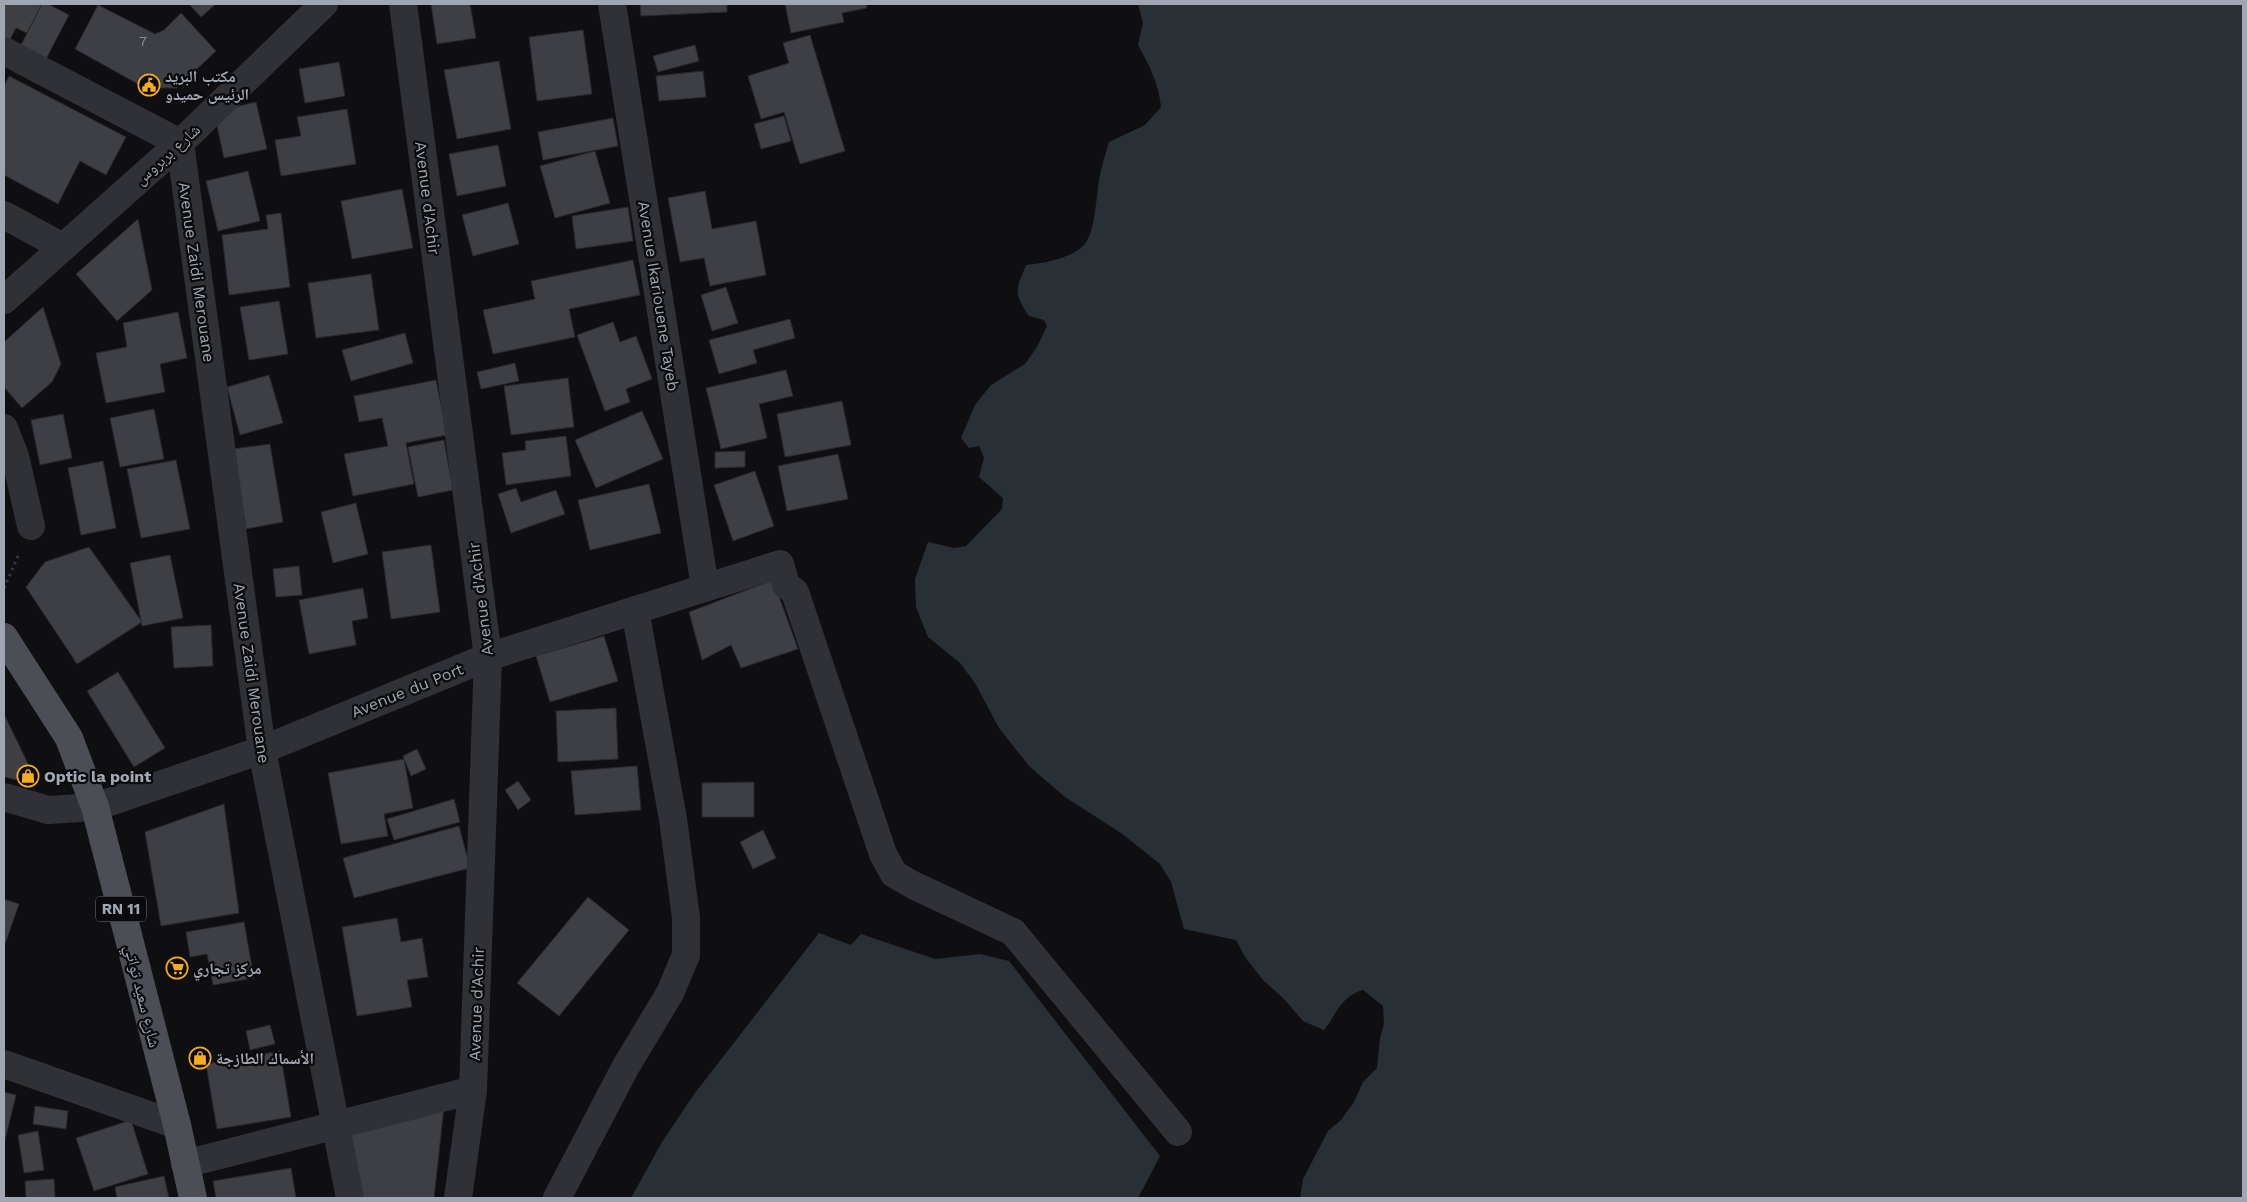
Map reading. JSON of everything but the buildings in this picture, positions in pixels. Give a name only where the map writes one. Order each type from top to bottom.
[{"type":"main road","name":"شارع سعيد تواتي","points":[[4,637],[69,738],[95,807],[177,1125],[193,1198]]},
{"type":"street","name":"شارع بربروس","points":[[4,300],[180,144],[324,4]]},
{"type":"street","name":"Avenue d'Achir","points":[[403,4],[488,657],[473,1090],[458,1198]]},
{"type":"street","name":"Avenue Ikariouene Tayeb","points":[[612,4],[705,587]]},
{"type":"street","points":[[4,51],[180,144]]},
{"type":"street","name":"Avenue Zaidi Merouane","points":[[180,144],[262,750],[350,1198]]},
{"type":"street","points":[[4,215],[63,247]]},
{"type":"street","points":[[4,428],[15,456],[31,526]]},
{"type":"street","name":"Avenue du Port","points":[[4,797],[48,810],[95,807],[262,750],[488,657],[780,564],[786,585],[795,592],[883,854],[894,874],[913,885],[1013,932],[1178,1132]]},
{"type":"street","points":[[557,1198],[625,1068],[670,993],[686,955],[686,918],[673,819],[635,610]]},
{"type":"street","points":[[4,1064],[177,1125]]},
{"type":"street","points":[[185,1164],[473,1090]]},
{"type":"path","points":[[4,588],[31,526]]},
{"type":"shaded area","points":[[1138,4],[2243,4],[2243,1198],[1300,1198],[1303,1179],[1328,1131],[1341,1120],[1354,1102],[1363,1082],[1377,1068],[1380,1038],[1384,1024],[1383,1006],[1363,990],[1355,993],[1344,1002],[1324,1030],[1303,1021],[1284,999],[1263,980],[1245,957],[1236,940],[1184,929],[1171,882],[1160,864],[1121,833],[1065,797],[1030,767],[999,728],[975,683],[960,663],[928,637],[916,607],[915,579],[928,542],[954,548],[966,546],[1002,509],[1003,498],[979,477],[984,458],[979,446],[969,448],[961,438],[975,405],[991,385],[1025,364],[1037,347],[1047,326],[1044,320],[1029,316],[1020,302],[1018,286],[1026,265],[1048,262],[1064,257],[1083,246],[1091,232],[1100,175],[1109,142],[1145,125],[1161,107],[1156,83],[1138,45],[1143,23]]},
{"type":"shaded area","points":[[819,933],[851,945],[861,934],[935,959],[980,954],[1009,961],[1160,1156],[1138,1198],[631,1198],[662,1142],[695,1093]]},
{"type":"place","name":"مكتب البريد الرئيس حميدو","points":[[149,85]]},
{"type":"place","name":"Optic la point","points":[[28,776]]},
{"type":"place","name":"مركز تجاري","points":[[177,968]]},
{"type":"place","name":"الأسماك الطازجة","points":[[200,1058]]}]
